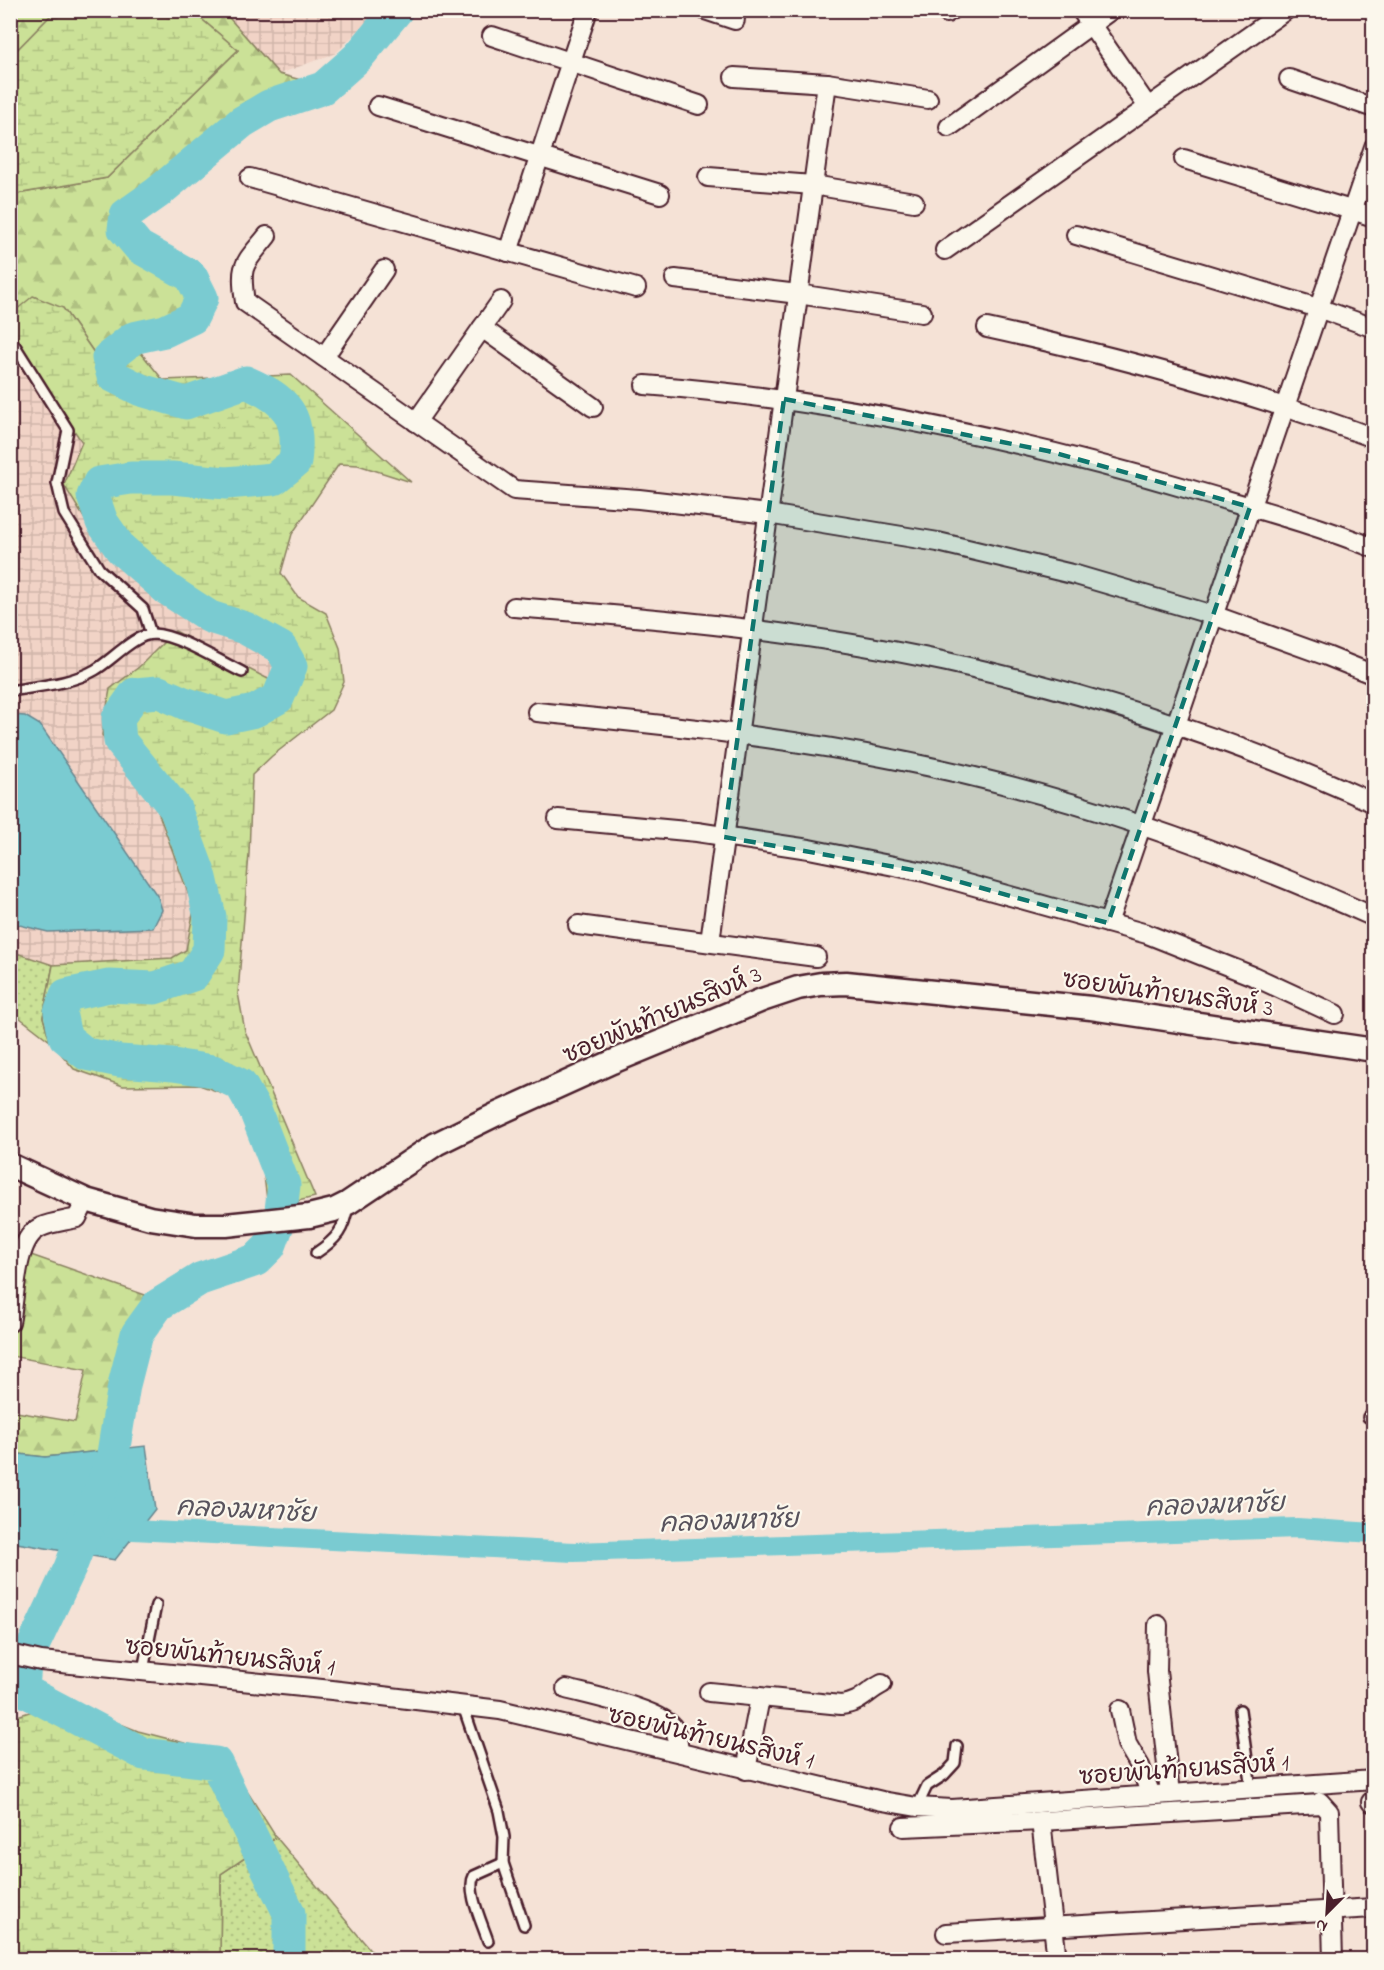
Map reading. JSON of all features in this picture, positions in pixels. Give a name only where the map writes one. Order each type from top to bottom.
[{"type":"street","points":[[508,252],[588,10]]},
{"type":"street","points":[[705,10],[735,21]]},
{"type":"street","points":[[949,127],[1086,18],[1111,10]]},
{"type":"street","points":[[945,250],[1286,10]]},
{"type":"street","points":[[1086,18],[1148,107]]},
{"type":"street","points":[[492,36],[699,105]]},
{"type":"street","points":[[734,77],[827,83],[928,99]]},
{"type":"street","points":[[1289,79],[1374,108]]},
{"type":"street","points":[[710,942],[827,83]]},
{"type":"street","points":[[378,106],[660,194]]},
{"type":"street","points":[[1108,923],[1374,147]]},
{"type":"street","points":[[1184,159],[1374,216]]},
{"type":"street","points":[[708,177],[813,185],[914,202]]},
{"type":"street","points":[[250,178],[636,288]]},
{"type":"street","points":[[1076,235],[1318,308],[1374,328]]},
{"type":"street","points":[[267,236],[243,266],[245,302],[514,490],[639,499],[768,514],[938,542],[1076,575],[1214,615],[1374,675]]},
{"type":"street","points":[[324,357],[384,270]]},
{"type":"street","points":[[675,279],[798,294],[922,313]]},
{"type":"street","points":[[416,422],[501,301]]},
{"type":"street","points":[[482,328],[593,407]]},
{"type":"street","points":[[987,328],[1056,343],[1134,364],[1284,408],[1374,438]]},
{"type":"street","points":[[645,385],[716,390],[784,399],[892,418],[1048,451],[1123,470],[1299,521],[1374,548]]},
{"type":"street","points":[[514,607],[622,615],[752,630],[947,662],[1098,702],[1175,726],[1290,767],[1374,803]]},
{"type":"street","points":[[537,712],[686,726],[898,760],[1068,801],[1142,824],[1278,875],[1374,917]]},
{"type":"street","points":[[558,819],[724,837],[809,849],[924,872],[1108,923],[1190,950],[1335,1014]]},
{"type":"street","points":[[578,925],[816,957]]},
{"type":"street","name":"ซอยพันท้ายนรสิงห์ 3","points":[[10,1165],[86,1200],[150,1218],[196,1225],[226,1225],[309,1216],[334,1210],[348,1203],[436,1144],[495,1115],[612,1062],[762,1000],[798,988],[821,984],[858,984],[1091,1008],[1374,1050]]},
{"type":"street","points":[[10,1322],[18,1264],[28,1239],[39,1227],[77,1218],[86,1200]]},
{"type":"street","points":[[1158,1625],[1157,1671],[1170,1794]]},
{"type":"street","name":"ซอยพันท้ายนรสิงห์ 1","points":[[10,1654],[41,1661],[332,1690],[500,1710],[746,1770],[917,1807],[951,1809],[1374,1780]]},
{"type":"street","points":[[709,1692],[842,1705],[854,1704],[882,1684]]},
{"type":"street","points":[[566,1689],[622,1704],[669,1722],[676,1730],[679,1752]]},
{"type":"street","points":[[746,1770],[760,1698]]},
{"type":"street","points":[[1120,1710],[1127,1744],[1140,1766],[1151,1795]]},
{"type":"street","points":[[903,1827],[1041,1821],[1321,1804],[1320,1802],[1329,1812],[1333,1959]]},
{"type":"street","points":[[1041,1821],[1057,1959]]},
{"type":"street","points":[[946,1933],[1374,1908]]},
{"type":"lane","points":[[10,338],[68,430],[57,483],[64,513],[99,569],[144,609],[151,634]]},
{"type":"lane","points":[[10,691],[84,676],[136,640],[151,634],[169,637],[242,672]]},
{"type":"lane","points":[[316,1253],[330,1244],[338,1235],[345,1223],[348,1203]]},
{"type":"lane","points":[[143,1670],[156,1605]]},
{"type":"lane","points":[[463,1706],[499,1811],[504,1837],[503,1863],[524,1925]]},
{"type":"lane","points":[[1240,1710],[1251,1788]]},
{"type":"lane","points":[[917,1807],[927,1786],[944,1775],[955,1763],[957,1746]]},
{"type":"lane","points":[[488,1941],[472,1892],[471,1880],[474,1876],[503,1863]]},
{"type":"highlighted area","points":[[784,399],[1048,451],[1250,507],[1108,923],[924,872],[724,837]]},
{"type":"shaded area","points":[[223,11],[378,11],[336,53],[279,74]]},
{"type":"shaded area","points":[[10,337],[82,442],[64,485],[179,614],[187,598],[287,640],[270,680],[139,667],[110,689],[102,735],[149,790],[194,909],[186,950],[171,958],[53,965],[11,951]]},
{"type":"green space","points":[[10,11],[55,11],[11,56]]},
{"type":"green space","points":[[55,11],[192,11],[238,50],[107,178],[11,195],[11,56]]},
{"type":"green space","points":[[192,11],[223,11],[279,74],[305,81],[245,102],[172,169],[121,208],[110,233],[180,279],[193,292],[177,318],[131,330],[99,360],[63,308],[11,315],[11,195],[107,178],[238,50]]},
{"type":"green space","points":[[33,296],[63,308],[99,360],[131,330],[142,354],[163,380],[291,375],[411,482],[358,465],[339,464],[292,534],[281,573],[298,597],[326,613],[340,648],[344,682],[331,710],[272,756],[252,775],[249,854],[238,993],[245,1031],[315,1197],[268,1208],[261,1152],[237,1098],[199,1085],[123,1086],[74,1069],[50,1041],[43,1017],[53,965],[172,958],[186,950],[194,909],[150,790],[102,735],[110,689],[139,667],[175,631],[270,680],[287,640],[187,598],[180,615],[101,546],[64,485],[82,442],[11,337],[10,315]]},
{"type":"green space","points":[[10,951],[53,965],[43,1017],[50,1041],[11,1011]]},
{"type":"green space","points":[[11,1248],[145,1295],[113,1367],[101,1451],[45,1457],[11,1453],[10,1411],[75,1422],[86,1370],[11,1356]]},
{"type":"green space","points":[[10,1698],[17,1716],[13,1777],[11,1779]]},
{"type":"green space","points":[[63,1701],[138,1731],[223,1753],[276,1837],[221,1874],[220,1959],[11,1959],[10,1780],[13,1777],[17,1716]]},
{"type":"green space","points":[[276,1837],[378,1959],[220,1960],[221,1874]]},
{"type":"water","points":[[11,715],[25,716],[40,725],[158,897],[162,910],[153,928],[48,932],[11,923]]},
{"type":"water","points":[[146,1446],[155,1509],[115,1560],[11,1542],[11,1453],[45,1457]]},
{"type":"waterway","points":[[289,1960],[289,1913],[216,1763],[144,1754],[23,1690],[25,1663],[70,1568],[112,1460],[124,1385],[137,1334],[158,1305],[200,1279],[256,1260],[270,1246],[280,1219],[284,1185],[255,1110],[241,1085],[213,1071],[120,1061],[86,1054],[65,1037],[60,1012],[66,995],[109,986],[155,988],[193,975],[209,950],[210,917],[201,878],[175,808],[120,741],[118,718],[135,694],[159,692],[226,717],[255,711],[278,698],[291,666],[281,648],[245,628],[210,617],[167,589],[121,549],[102,522],[93,496],[99,483],[131,478],[172,478],[226,483],[274,479],[295,462],[296,432],[288,411],[272,395],[246,382],[186,403],[141,390],[113,376],[108,358],[133,338],[165,331],[192,318],[202,298],[191,276],[139,247],[124,229],[126,215],[157,193],[242,122],[269,106],[323,88],[358,57],[397,10]]},
{"type":"waterway","name":"คลองมหาชัย","points":[[113,1529],[574,1552],[1297,1528],[1374,1533]]}]
